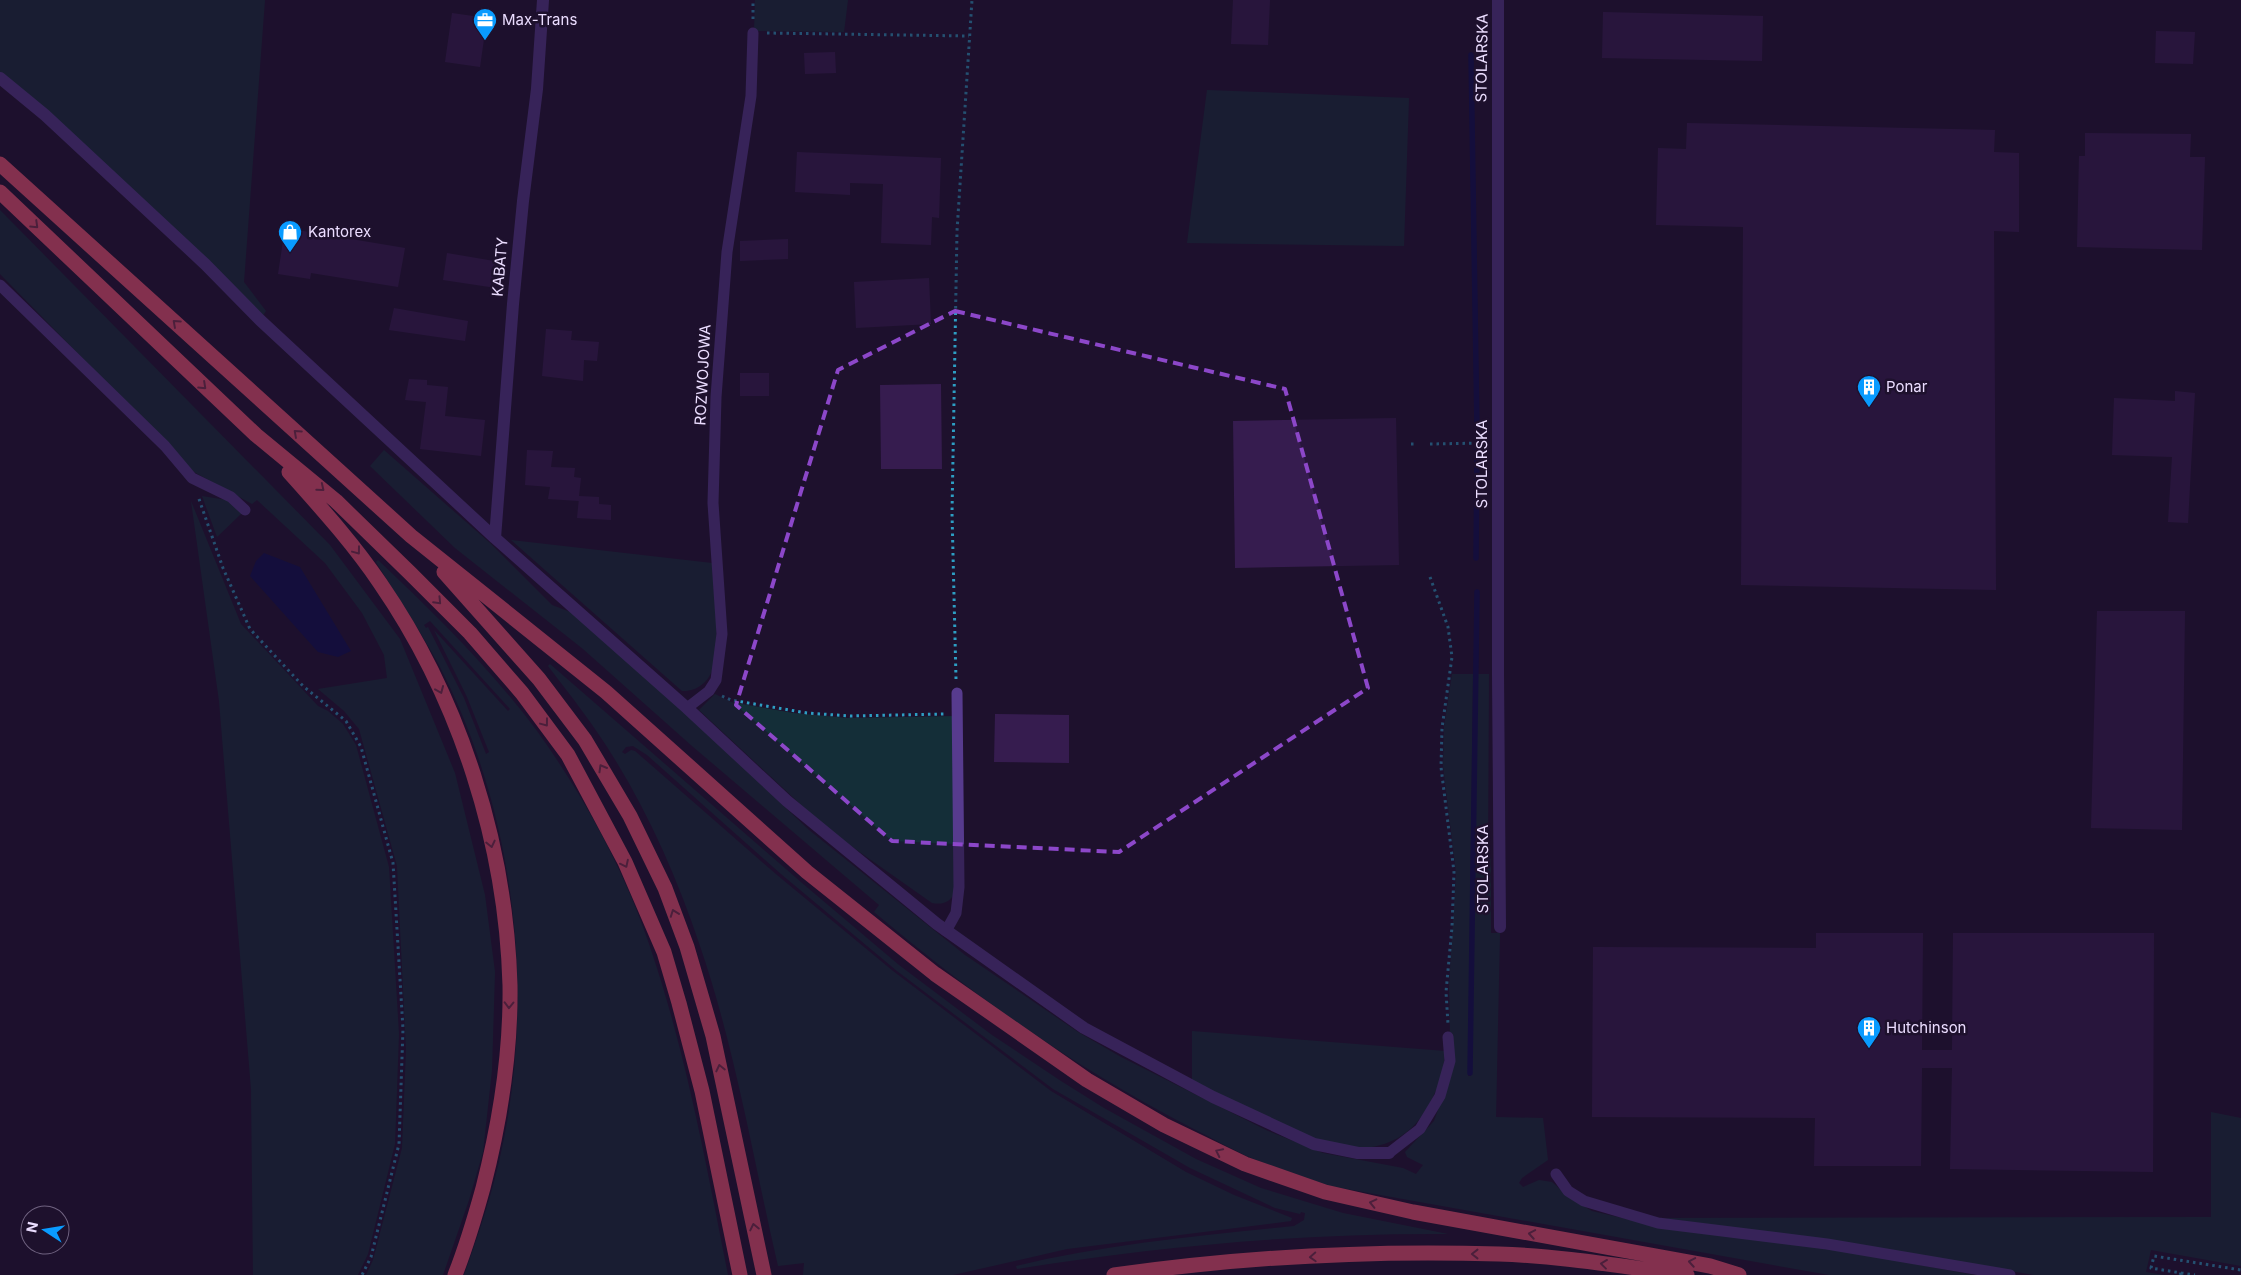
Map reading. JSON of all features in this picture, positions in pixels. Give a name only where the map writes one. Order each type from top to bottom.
[{"type":"highway","points":[[0,164],[411,536],[606,692],[807,872],[886,937],[1015,1032],[1087,1080],[1164,1125],[1245,1164],[1325,1192],[1413,1212],[1710,1266],[1739,1275]]},
{"type":"highway","points":[[0,192],[256,436],[337,526],[385,591],[433,674],[465,749],[486,819],[502,904],[510,984],[507,1051],[494,1142],[472,1227],[454,1275]]},
{"type":"highway","points":[[256,436],[336,501],[463,627],[522,692],[568,755],[621,854],[664,952],[702,1091],[740,1275]]},
{"type":"highway","points":[[411,536],[539,679],[586,740],[630,816],[665,888],[687,947],[713,1036],[764,1275]]},
{"type":"highway","points":[[1114,1275],[1183,1266],[1317,1256],[1490,1254],[1559,1259],[1687,1275]]},
{"type":"street","name":"KABATY","points":[[495,538],[513,304],[537,89],[543,0]]},
{"type":"street","name":"STOLARSKA","points":[[1498,0],[1500,927]]},
{"type":"street","points":[[0,78],[45,115],[205,264],[260,320],[495,538],[687,708],[787,801],[946,931],[1084,1028],[1213,1097],[1314,1144],[1358,1153],[1389,1153]]},
{"type":"lane","name":"ROZWOJOWA","points":[[712,688],[716,680],[722,634],[713,504],[717,382],[727,252],[751,96],[753,33]]},
{"type":"lane","points":[[0,285],[165,446],[192,478],[231,498],[245,510]]},
{"type":"lane","points":[[687,708],[712,688]]},
{"type":"lane","points":[[946,931],[956,913],[959,887],[957,693]]},
{"type":"lane","points":[[1389,1153],[1420,1129],[1440,1096],[1450,1060],[1448,1037]]},
{"type":"lane","points":[[1556,1174],[1568,1191],[1584,1201],[1658,1223],[1828,1244],[2010,1275]]},
{"type":"path","points":[[957,693],[952,513],[957,231],[972,0]]},
{"type":"path","points":[[753,33],[969,36]]},
{"type":"path","points":[[1430,444],[1482,443]]},
{"type":"path","points":[[192,478],[223,568],[250,628],[303,686],[346,720],[361,747],[393,863],[403,1029],[399,1144],[371,1257],[362,1275]]},
{"type":"path","points":[[1430,577],[1448,627],[1452,657],[1442,728],[1441,767],[1454,872],[1452,927],[1446,992],[1448,1037]]},
{"type":"path","points":[[712,688],[724,698],[731,700],[807,713],[850,716],[957,714]]},
{"type":"path","points":[[2195,1275],[2151,1268],[2154,1256],[2241,1270]]},
{"type":"highlighted area","points":[[955,311],[1285,389],[1368,688],[1119,852],[892,841],[736,705],[838,370]]},
{"type":"shaded area","points":[[0,0],[265,0],[244,282],[266,311],[260,320],[0,78]]},
{"type":"shaded area","points":[[755,0],[848,0],[844,32],[754,31]]},
{"type":"shaded area","points":[[1207,90],[1409,98],[1404,246],[1187,243]]},
{"type":"shaded area","points":[[0,210],[330,545],[400,639],[455,773],[485,895],[495,972],[492,1070],[483,1152],[469,1200],[443,1275],[366,1275],[373,1260],[402,1148],[406,1050],[397,866],[359,729],[344,711],[318,689],[387,678],[384,655],[362,613],[325,563],[257,500],[252,504],[194,472],[0,274]]},
{"type":"shaded area","points":[[384,450],[490,543],[552,605],[578,615],[625,656],[809,830],[965,955],[1078,1032],[1121,1057],[1268,1131],[1323,1153],[1403,1168],[1416,1174],[1423,1165],[1407,1157],[1405,1152],[1434,1121],[1443,1096],[1450,1036],[1449,985],[1456,873],[1443,766],[1444,727],[1452,674],[1473,674],[1468,1076],[1471,1076],[1477,674],[1489,674],[1488,850],[1491,861],[1491,933],[1500,933],[1496,1117],[1543,1118],[1548,1160],[1522,1178],[1519,1183],[1523,1187],[1539,1180],[1552,1182],[1570,1198],[1592,1211],[1674,1230],[1828,1248],[1974,1275],[1829,1275],[1330,1186],[1282,1170],[1238,1152],[1148,1104],[1065,1055],[948,972],[874,912],[879,905],[692,746],[583,649],[455,548],[370,466]]},
{"type":"shaded area","points":[[202,496],[227,500],[242,513],[217,537]]},
{"type":"shaded area","points":[[191,501],[241,624],[318,706],[328,711],[343,724],[356,745],[389,867],[399,1034],[395,1144],[368,1254],[358,1275],[253,1275],[251,1089],[219,701]]},
{"type":"shaded area","points":[[511,540],[712,563],[716,644],[713,668],[708,678],[697,688],[682,691]]},
{"type":"shaded area","points":[[264,553],[300,567],[351,651],[338,657],[318,652],[250,576],[256,561]]},
{"type":"shaded area","points":[[378,560],[441,621],[481,663],[519,708],[554,755],[601,833],[615,861],[639,916],[674,1026],[694,1108],[728,1275],[464,1275],[494,1180],[502,1148],[512,1088],[517,1026],[517,964],[511,901],[501,840],[485,779],[465,721],[439,665],[376,562]],"holes":[[[430,621],[510,709],[508,711],[434,630],[467,697],[489,752],[486,754],[464,698],[428,627],[426,628],[424,625]]]},
{"type":"shaded area","points":[[550,664],[899,965],[992,1035],[1061,1081],[1104,1108],[1196,1159],[1261,1188],[1343,1213],[1448,1234],[1340,1236],[1232,1242],[1124,1254],[1017,1269],[1016,1266],[1050,1258],[1119,1246],[1294,1226],[1304,1220],[1305,1213],[1301,1212],[1300,1214],[1275,1208],[1190,1168],[1053,1089],[897,971],[781,874],[647,755],[633,746],[626,747],[622,752],[625,754],[631,750],[635,751],[777,875],[893,971],[1051,1091],[1186,1172],[1234,1195],[1292,1218],[1291,1221],[1067,1249],[953,1275],[803,1275],[804,1263],[778,1266],[743,1103],[723,1022],[712,982],[682,895],[662,848],[627,779],[582,711],[548,666]]},
{"type":"shaded area","points":[[715,694],[731,702],[794,713],[848,718],[954,716],[956,890],[952,897],[944,903],[932,903],[827,829],[699,710]]},
{"type":"shaded area","points":[[1192,1031],[1445,1051],[1441,1076],[1432,1100],[1413,1126],[1401,1136],[1374,1147],[1344,1148],[1308,1139],[1192,1081]]},
{"type":"shaded area","points":[[2211,1112],[2241,1118],[2241,1266],[2151,1250],[2146,1272],[2164,1275],[2034,1275],[1839,1242],[1663,1218],[2211,1217]]},
{"type":"building","points":[[1233,0],[1270,0],[1268,45],[1231,44]]},
{"type":"building","points":[[1603,12],[1763,16],[1762,61],[1602,58]]},
{"type":"building","points":[[452,13],[487,18],[480,67],[445,62]]},
{"type":"building","points":[[2156,31],[2195,32],[2193,64],[2155,63]]},
{"type":"building","points":[[835,52],[836,73],[805,74],[804,53]]},
{"type":"building","name":"Ponar","points":[[1687,123],[1995,130],[1994,152],[2019,153],[2019,232],[1994,231],[1996,590],[1741,585],[1743,227],[1656,225],[1658,148],[1686,149]]},
{"type":"building","points":[[2085,133],[2191,134],[2190,157],[2205,157],[2202,250],[2077,247],[2079,156],[2085,156]]},
{"type":"building","points":[[797,152],[941,158],[939,218],[932,217],[931,245],[881,243],[883,184],[850,183],[850,195],[795,192]]},
{"type":"building","points":[[285,228],[405,248],[398,287],[311,273],[310,279],[278,274]]},
{"type":"building","points":[[788,239],[788,259],[740,261],[740,241]]},
{"type":"building","points":[[447,253],[500,262],[496,288],[443,280]]},
{"type":"building","points":[[929,278],[931,324],[856,328],[854,282]]},
{"type":"building","points":[[394,308],[468,321],[465,341],[389,330]]},
{"type":"building","points":[[546,329],[572,331],[571,340],[599,342],[597,361],[584,360],[583,381],[542,376]]},
{"type":"building","points":[[740,373],[769,373],[769,396],[740,396]]},
{"type":"building","points":[[409,379],[427,380],[427,385],[448,387],[445,416],[485,420],[481,456],[420,449],[426,402],[405,400]]},
{"type":"building","points":[[941,384],[942,469],[881,469],[880,385]]},
{"type":"building","points":[[2175,391],[2195,393],[2188,523],[2168,522],[2172,457],[2112,455],[2114,398],[2175,401]]},
{"type":"building","points":[[1396,418],[1399,565],[1235,568],[1233,421]]},
{"type":"building","points":[[527,450],[553,451],[551,467],[575,468],[574,477],[581,478],[579,496],[599,497],[599,504],[611,505],[611,520],[577,518],[579,501],[548,499],[550,487],[525,485]]},
{"type":"building","points":[[2097,611],[2185,611],[2182,830],[2091,828]]},
{"type":"building","points":[[995,714],[1069,715],[1069,763],[994,762]]},
{"type":"building","points":[[1816,933],[1923,933],[1922,1050],[1952,1050],[1953,933],[2154,933],[2153,1172],[1950,1169],[1952,1068],[1922,1068],[1921,1166],[1814,1166],[1815,1118],[1592,1117],[1593,947],[1816,948]]},
{"type":"waterway","points":[[1471,55],[1477,430]]},
{"type":"waterway","points":[[1476,558],[1477,450]]},
{"type":"waterway","points":[[1470,1073],[1477,592]]},
{"type":"place","name":"Max-Trans","points":[[485,41]]},
{"type":"place","name":"Kantorex","points":[[290,253]]},
{"type":"place","name":"Ponar","points":[[1869,408]]},
{"type":"place","name":"Hutchinson","points":[[1869,1049]]}]
